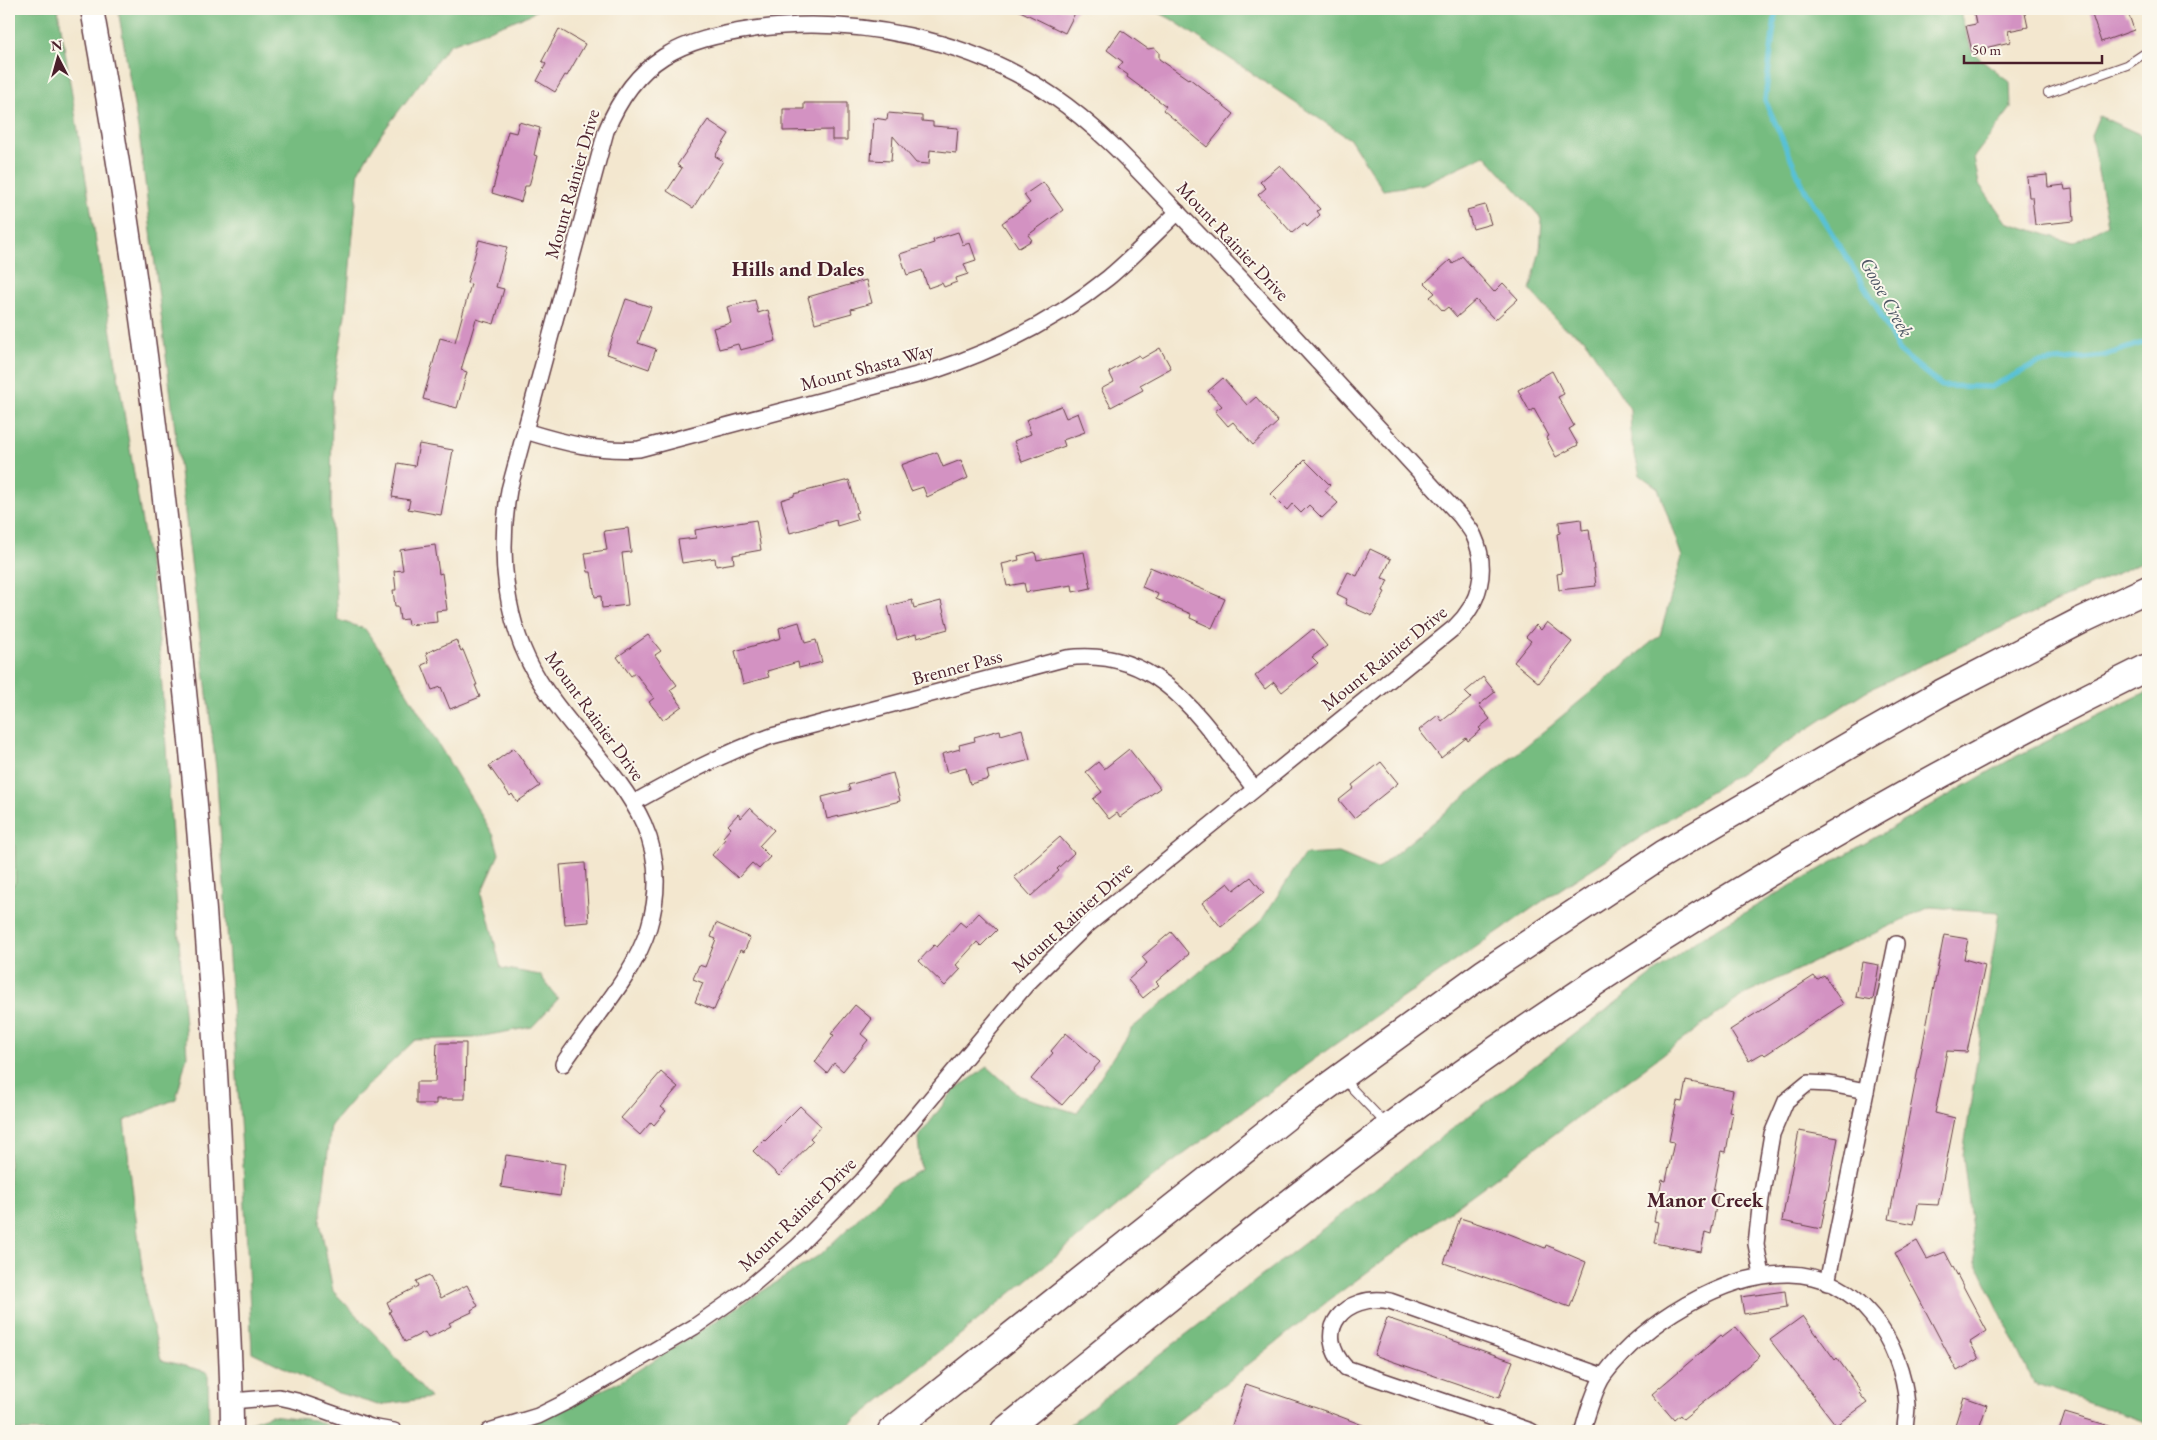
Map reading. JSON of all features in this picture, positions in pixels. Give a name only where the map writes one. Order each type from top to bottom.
[{"type":"highway","points":[[891,1431],[1200,1184],[1341,1077],[1485,972],[1664,854],[1941,693],[2082,620],[2148,589]]},
{"type":"highway","points":[[1004,1431],[1271,1217],[1389,1127],[1513,1037],[1737,892],[1917,787],[2017,733],[2148,667]]},
{"type":"main road","points":[[92,9],[115,141],[143,331],[189,730],[208,944],[221,1147],[232,1431]]},
{"type":"street","name":"Mount Rainier Drive","points":[[489,1431],[538,1416],[568,1401],[694,1327],[744,1292],[798,1246],[862,1181],[992,1024],[1039,972],[1085,927],[1464,618],[1476,599],[1482,578],[1481,558],[1474,536],[1461,516],[1120,150],[1052,95],[1017,74],[973,55],[930,41],[884,31],[820,25],[771,27],[722,34],[684,46],[653,64],[630,85],[616,106],[606,131],[509,490],[503,522],[503,559],[510,608],[522,647],[539,680],[559,709],[618,779],[633,804],[647,831],[656,881],[649,925],[638,955],[563,1064]]},
{"type":"street","name":"Mount Shasta Way","points":[[525,431],[587,448],[639,449],[936,370],[979,355],[1021,336],[1060,312],[1107,278],[1178,212]]},
{"type":"street","name":"Brenner Pass","points":[[633,804],[701,765],[743,746],[772,736],[1067,658],[1082,656],[1111,658],[1125,662],[1152,674],[1166,683],[1190,706],[1254,788]]},
{"type":"street","points":[[1827,1283],[1896,944]]},
{"type":"street","points":[[1762,1275],[1756,1244],[1761,1199],[1772,1134],[1786,1101],[1808,1083],[1830,1084],[1866,1091]]},
{"type":"street","points":[[1583,1431],[1603,1376],[1628,1348],[1649,1329],[1667,1316],[1696,1300],[1748,1278],[1762,1275],[1791,1274],[1814,1278],[1836,1286],[1857,1300],[1874,1316],[1886,1334],[1902,1376],[1907,1406],[1904,1431]]},
{"type":"street","points":[[1531,1431],[1346,1368],[1338,1359],[1331,1345],[1331,1331],[1340,1313],[1352,1304],[1364,1300],[1376,1298],[1390,1301],[1603,1376]]},
{"type":"street","points":[[232,1400],[279,1397],[371,1427],[394,1431]]},
{"type":"lane","points":[[2048,93],[2127,65],[2148,51]]},
{"type":"lane","points":[[1341,1077],[1389,1127]]},
{"type":"green space","points":[[9,9],[58,9],[157,614],[187,1056],[176,1099],[124,1121],[146,1299],[161,1360],[208,1372],[209,1431],[9,1431],[9,890],[16,882],[15,847],[9,834]]},
{"type":"green space","points":[[118,9],[538,9],[531,14],[449,45],[382,133],[359,170],[346,309],[332,396],[331,520],[338,620],[365,629],[389,663],[494,836],[499,854],[482,892],[501,968],[540,975],[558,999],[532,1027],[473,1038],[415,1040],[354,1098],[331,1125],[320,1222],[333,1291],[386,1346],[430,1398],[378,1405],[332,1391],[252,1352],[243,1165],[216,768],[140,141]]},
{"type":"green space","points":[[1152,9],[1959,9],[1972,52],[2010,82],[2011,108],[1974,157],[1979,184],[2006,222],[2073,243],[2108,224],[2091,135],[2099,116],[2148,138],[2148,559],[1866,691],[1550,896],[1331,1047],[1151,1178],[843,1431],[515,1431],[621,1381],[821,1254],[892,1186],[921,1170],[918,1138],[954,1090],[988,1067],[1020,1096],[1077,1113],[1131,1029],[1261,921],[1304,855],[1339,853],[1377,869],[1660,635],[1682,557],[1658,488],[1640,475],[1631,439],[1630,409],[1584,338],[1562,326],[1530,290],[1540,250],[1542,219],[1485,155],[1423,184],[1383,190],[1351,140],[1171,19]]},
{"type":"green space","points":[[2148,691],[2148,1423],[2034,1383],[1976,1262],[1963,1155],[1999,912],[1930,907],[1742,996],[1328,1301],[1165,1431],[1061,1431],[1697,940],[2013,758]]},
{"type":"green space","points":[[9,835],[15,847],[16,882],[9,890]]},
{"type":"green space","points":[[271,1415],[314,1420],[340,1431],[250,1431],[250,1422]]},
{"type":"building","points":[[1016,9],[1077,9],[1065,33]]},
{"type":"building","points":[[1973,9],[2024,9],[2028,27],[2008,31],[2010,42],[1972,51],[1966,26],[1976,24]]},
{"type":"building","points":[[2090,9],[2123,9],[2126,16],[2129,15],[2134,30],[2101,42]]},
{"type":"building","points":[[559,29],[585,44],[567,76],[565,75],[555,92],[537,81],[546,64],[542,61]]},
{"type":"building","points":[[1121,30],[1148,49],[1154,48],[1159,52],[1159,59],[1189,78],[1234,114],[1207,147],[1163,110],[1166,106],[1118,68],[1123,62],[1107,50]]},
{"type":"building","points":[[804,103],[847,103],[847,140],[832,140],[832,130],[783,131],[783,109],[804,109]]},
{"type":"building","points":[[888,113],[922,116],[922,121],[933,122],[933,126],[958,128],[956,153],[930,150],[929,164],[916,163],[893,136],[891,161],[871,160],[874,118],[887,120]]},
{"type":"building","points":[[708,120],[729,134],[715,156],[723,161],[693,208],[667,191],[682,168],[677,165]]},
{"type":"building","points":[[519,122],[540,128],[534,155],[537,156],[529,186],[525,186],[521,202],[492,193],[508,131],[516,133]]},
{"type":"building","points":[[1280,165],[1320,209],[1317,211],[1320,215],[1307,227],[1304,223],[1292,233],[1258,195],[1266,188],[1260,182]]},
{"type":"building","points":[[2047,175],[2048,187],[2064,185],[2065,190],[2072,189],[2074,221],[2035,225],[2032,197],[2029,197],[2027,177]]},
{"type":"building","points":[[1043,182],[1063,210],[1028,235],[1032,240],[1019,248],[1002,223],[1030,203],[1024,195]]},
{"type":"building","points":[[1485,205],[1491,224],[1473,229],[1467,210]]},
{"type":"building","points":[[958,232],[963,245],[970,243],[976,260],[964,264],[968,274],[956,278],[957,282],[944,287],[942,283],[928,288],[922,270],[907,275],[900,254],[934,243],[933,240]]},
{"type":"building","points":[[479,240],[507,247],[496,287],[504,289],[494,324],[476,319],[461,370],[467,372],[457,408],[423,399],[440,338],[455,342],[471,284],[467,283]]},
{"type":"building","points":[[1462,256],[1494,292],[1503,283],[1518,299],[1495,320],[1476,300],[1457,317],[1448,307],[1443,311],[1430,297],[1435,293],[1425,283],[1450,260],[1453,264]]},
{"type":"building","points":[[866,280],[872,303],[851,309],[852,313],[815,323],[808,297]]},
{"type":"building","points":[[626,299],[651,307],[638,343],[656,349],[649,369],[607,354]]},
{"type":"building","points":[[755,300],[758,313],[768,310],[776,341],[740,350],[738,344],[719,349],[713,328],[731,323],[727,307]]},
{"type":"building","points":[[1160,348],[1171,368],[1140,385],[1143,390],[1111,407],[1101,389],[1114,382],[1109,372],[1139,355],[1141,359]]},
{"type":"building","points":[[1552,371],[1564,394],[1558,397],[1574,426],[1569,429],[1578,445],[1556,457],[1546,438],[1549,436],[1534,409],[1530,412],[1518,390]]},
{"type":"building","points":[[1223,378],[1247,405],[1256,397],[1278,422],[1253,445],[1233,422],[1228,426],[1215,411],[1222,406],[1208,391]]},
{"type":"building","points":[[1061,406],[1066,418],[1078,413],[1085,432],[1063,440],[1065,446],[1022,462],[1014,441],[1031,434],[1026,420]]},
{"type":"building","points":[[419,444],[453,450],[441,515],[408,509],[410,500],[392,497],[398,463],[415,466]]},
{"type":"building","points":[[937,452],[943,467],[961,460],[968,478],[927,497],[923,487],[911,491],[901,465]]},
{"type":"building","points":[[1305,460],[1330,485],[1325,491],[1338,503],[1322,518],[1309,505],[1301,513],[1292,504],[1287,510],[1271,494]]},
{"type":"building","points":[[849,480],[858,512],[855,513],[857,520],[837,526],[836,520],[790,533],[781,500],[794,496],[794,494]]},
{"type":"building","points":[[1581,519],[1582,530],[1589,529],[1596,586],[1559,590],[1557,574],[1562,573],[1557,534],[1560,533],[1559,522]]},
{"type":"building","points":[[756,520],[761,550],[733,555],[734,563],[716,566],[715,558],[682,563],[678,540],[696,538],[695,530]]},
{"type":"building","points":[[628,528],[631,552],[622,553],[628,605],[602,608],[601,596],[595,597],[591,572],[588,572],[585,553],[607,550],[604,531]]},
{"type":"building","points":[[435,545],[439,574],[442,573],[447,610],[436,611],[437,622],[408,625],[407,619],[400,620],[398,606],[395,606],[393,590],[396,590],[394,571],[403,570],[400,550]]},
{"type":"building","points":[[1370,549],[1391,559],[1382,578],[1388,580],[1383,591],[1385,592],[1372,616],[1345,604],[1347,599],[1337,594],[1348,572],[1357,576]]},
{"type":"building","points":[[1035,552],[1037,560],[1084,552],[1091,588],[1073,592],[1072,585],[1026,592],[1024,583],[1007,586],[1002,564],[1019,560],[1018,556]]},
{"type":"building","points":[[1150,567],[1225,599],[1212,628],[1190,618],[1191,614],[1156,599],[1158,594],[1142,587]]},
{"type":"building","points":[[912,600],[914,608],[941,601],[948,629],[917,638],[916,634],[897,640],[888,606]]},
{"type":"building","points":[[799,622],[805,643],[816,640],[822,662],[799,668],[798,662],[767,671],[769,677],[743,684],[735,651],[781,638],[779,628]]},
{"type":"building","points":[[1547,622],[1572,642],[1539,683],[1514,662],[1531,641],[1526,637],[1536,625],[1541,630]]},
{"type":"building","points":[[1313,629],[1327,646],[1312,657],[1318,663],[1282,692],[1274,682],[1265,689],[1255,676]]},
{"type":"building","points":[[648,635],[661,651],[655,655],[677,685],[670,690],[682,706],[663,720],[649,702],[654,698],[635,673],[631,676],[617,657]]},
{"type":"building","points":[[456,640],[461,651],[463,650],[480,697],[450,709],[441,687],[432,690],[422,665],[429,662],[426,653]]},
{"type":"building","points":[[1483,677],[1495,692],[1479,705],[1490,719],[1468,741],[1466,738],[1441,758],[1419,730],[1438,715],[1442,721],[1471,698],[1465,692]]},
{"type":"building","points":[[1022,729],[1030,760],[987,771],[989,779],[970,784],[966,768],[947,773],[942,754],[960,749],[959,745],[975,741],[974,737],[1000,730],[1001,735]]},
{"type":"building","points":[[514,748],[540,786],[517,802],[512,794],[510,796],[489,766]]},
{"type":"building","points":[[1129,749],[1160,788],[1120,817],[1117,813],[1109,819],[1093,799],[1102,792],[1086,772],[1098,762],[1104,769]]},
{"type":"building","points":[[1381,762],[1398,783],[1354,818],[1339,800],[1354,788],[1352,785]]},
{"type":"building","points":[[893,773],[900,801],[827,819],[822,797],[850,790],[848,785]]},
{"type":"building","points":[[750,808],[774,830],[759,846],[770,857],[759,869],[752,863],[738,878],[712,855],[731,828],[728,825],[738,814],[741,818]]},
{"type":"building","points":[[1060,837],[1074,853],[1057,869],[1059,871],[1031,896],[1014,877]]},
{"type":"building","points":[[585,863],[589,922],[565,924],[560,865]]},
{"type":"building","points":[[1251,877],[1264,893],[1221,927],[1202,903],[1228,883],[1234,890]]},
{"type":"building","points":[[979,913],[997,930],[981,946],[977,942],[956,965],[961,969],[945,986],[919,961],[934,945],[937,947],[960,922],[966,927]]},
{"type":"building","points":[[716,923],[750,938],[744,952],[740,950],[714,1010],[695,1002],[703,983],[693,979],[699,965],[705,967],[716,939],[711,937]]},
{"type":"building","points":[[1171,932],[1189,954],[1156,982],[1159,985],[1143,998],[1128,980],[1147,963],[1142,957]]},
{"type":"building","points":[[1944,935],[1968,939],[1964,959],[1985,965],[1967,1052],[1947,1051],[1935,1113],[1955,1118],[1938,1205],[1918,1204],[1914,1224],[1889,1219]]},
{"type":"building","points":[[1862,962],[1879,965],[1873,1000],[1856,997]]},
{"type":"building","points":[[1824,975],[1843,1004],[1765,1055],[1763,1053],[1749,1061],[1730,1030],[1814,976],[1817,980]]},
{"type":"building","points":[[855,1005],[872,1019],[861,1034],[868,1040],[843,1071],[834,1063],[827,1073],[815,1062],[834,1035],[831,1034]]},
{"type":"building","points":[[1066,1033],[1100,1062],[1062,1105],[1031,1079],[1053,1053],[1051,1051]]},
{"type":"building","points":[[437,1043],[466,1043],[465,1099],[436,1099],[436,1104],[416,1104],[416,1082],[435,1082]]},
{"type":"building","points":[[661,1072],[678,1087],[661,1107],[666,1111],[654,1125],[651,1122],[640,1135],[621,1118]]},
{"type":"building","points":[[1686,1081],[1733,1091],[1729,1111],[1733,1112],[1726,1152],[1721,1151],[1713,1192],[1718,1193],[1711,1234],[1705,1232],[1701,1252],[1654,1243],[1658,1222],[1654,1221],[1662,1180],[1666,1181],[1674,1142],[1669,1141],[1677,1101],[1682,1102]]},
{"type":"building","points":[[800,1106],[821,1126],[810,1138],[813,1141],[779,1176],[753,1151]]},
{"type":"building","points":[[1799,1131],[1838,1138],[1821,1229],[1782,1221]]},
{"type":"building","points":[[506,1155],[565,1164],[560,1196],[501,1187]]},
{"type":"building","points":[[1460,1218],[1502,1231],[1545,1248],[1546,1245],[1586,1262],[1570,1307],[1444,1263]]},
{"type":"building","points":[[1917,1241],[1927,1259],[1945,1252],[1987,1331],[1970,1342],[1979,1359],[1957,1371],[1895,1253]]},
{"type":"building","points":[[429,1275],[441,1298],[467,1285],[478,1306],[471,1310],[472,1312],[449,1323],[451,1326],[428,1338],[425,1332],[405,1342],[389,1312],[391,1311],[387,1302],[418,1286],[416,1281]]},
{"type":"building","points":[[1785,1291],[1787,1307],[1744,1314],[1741,1297]]},
{"type":"building","points":[[1803,1316],[1835,1360],[1837,1358],[1861,1391],[1859,1393],[1867,1403],[1836,1425],[1770,1340]]},
{"type":"building","points":[[1387,1318],[1513,1361],[1499,1398],[1374,1355]]},
{"type":"building","points":[[1736,1327],[1760,1356],[1683,1419],[1680,1415],[1674,1420],[1652,1394],[1721,1335],[1723,1337]]},
{"type":"building","points":[[1246,1384],[1331,1413],[1373,1429],[1373,1431],[1230,1431]]},
{"type":"building","points":[[1964,1397],[1987,1405],[1978,1431],[1953,1431]]},
{"type":"building","points":[[2065,1413],[2112,1427],[2111,1431],[2059,1431]]},
{"type":"waterway","name":"Goose Creek","points":[[1776,9],[1765,100],[1805,190],[1876,305],[1899,351],[1942,386],[1991,387],[2038,363],[2103,356],[2148,341]]},
{"type":"district","name":"Hills and Dales","points":[[798,268]]},
{"type":"district","name":"Manor Creek","points":[[1705,1199]]}]
